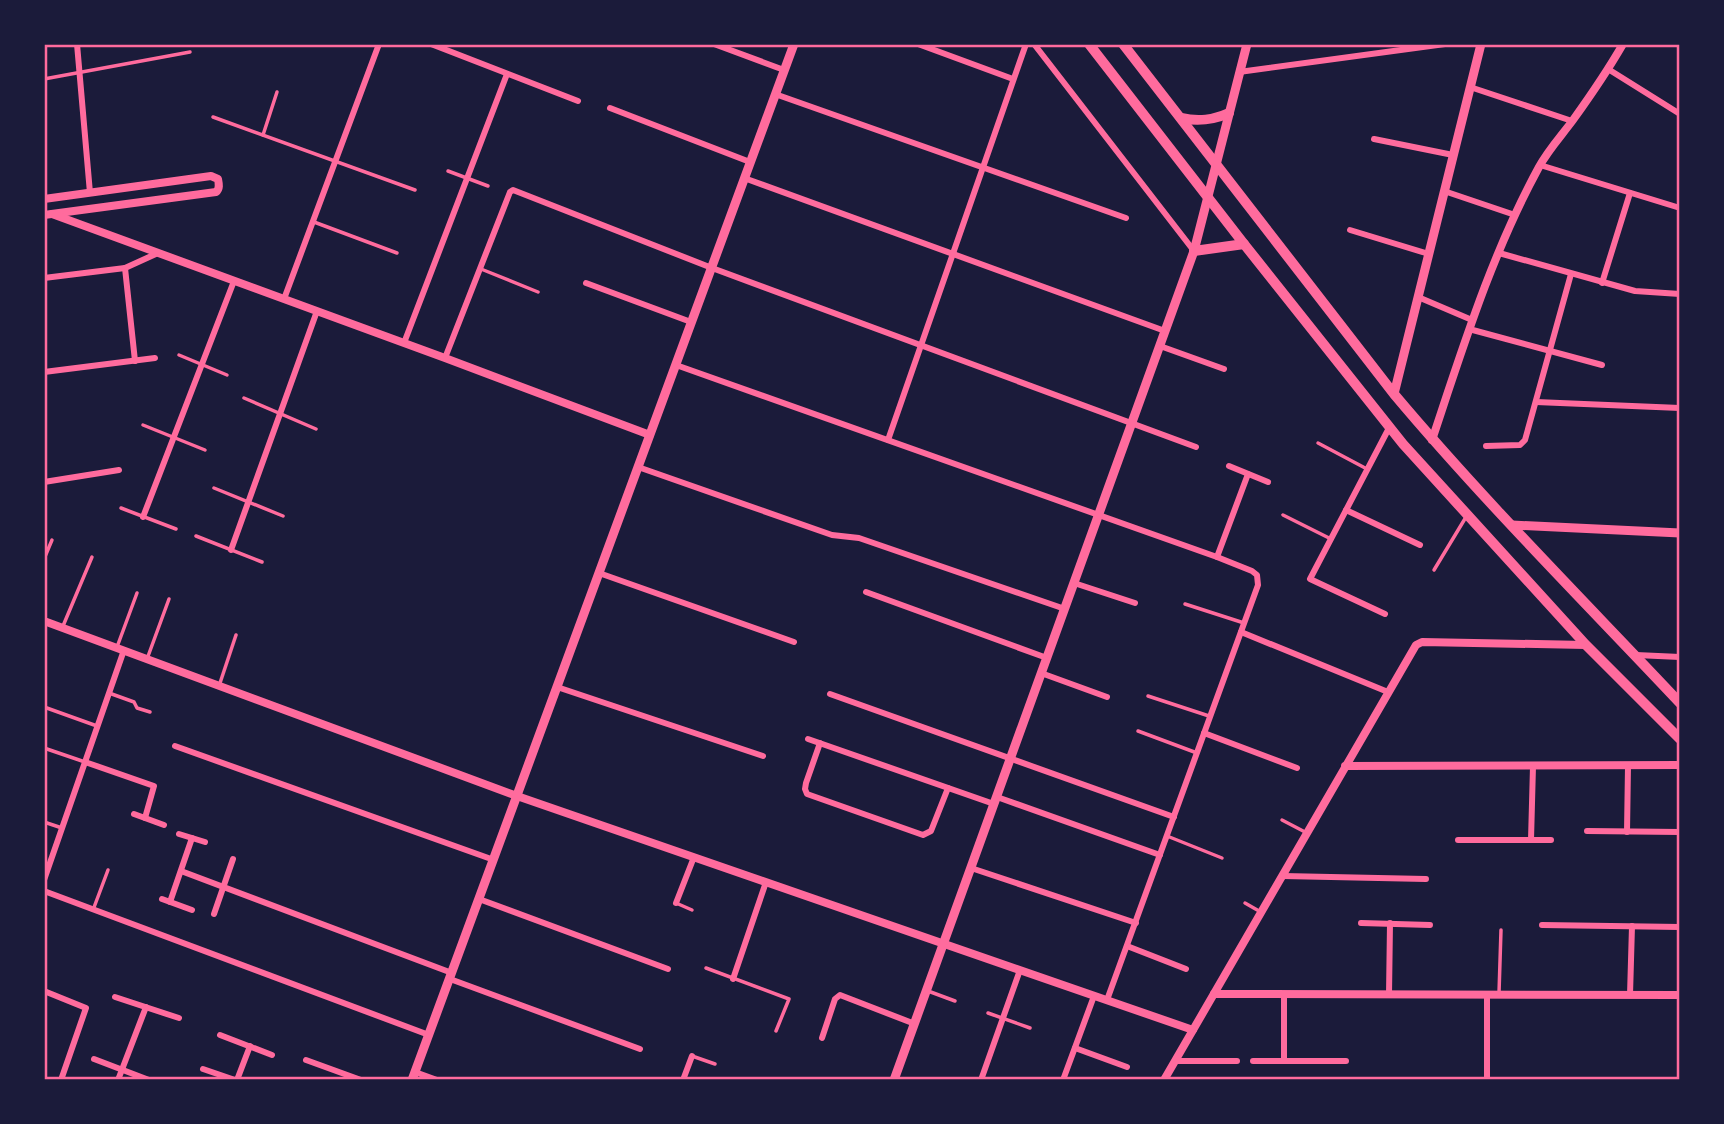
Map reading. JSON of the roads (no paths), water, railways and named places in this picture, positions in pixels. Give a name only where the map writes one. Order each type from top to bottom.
[{"type":"main road","points":[[414,1076],[794,44]]},
{"type":"main road","points":[[1089,44],[1389,428],[1586,645],[1680,739]]},
{"type":"main road","points":[[1123,44],[1432,440],[1680,703]]},
{"type":"main road","points":[[894,1080],[1194,251],[1247,44]]},
{"type":"main road","points":[[1394,394],[1481,44]]},
{"type":"main road","points":[[1181,118],[1204,121],[1229,113]]},
{"type":"main road","points":[[1194,251],[1244,244]]},
{"type":"main road","points":[[1512,525],[1680,533]]},
{"type":"street","points":[[77,44],[90,193]]},
{"type":"street","points":[[284,299],[379,44]]},
{"type":"street","points":[[433,44],[578,101]]},
{"type":"street","points":[[714,44],[784,70]]},
{"type":"street","points":[[918,44],[1013,79]]},
{"type":"street","points":[[888,440],[1026,44]]},
{"type":"street","points":[[1034,44],[1194,251]]},
{"type":"street","points":[[1239,72],[1445,44]]},
{"type":"street","points":[[1432,440],[1471,324],[1515,215],[1540,165],[1623,44]]},
{"type":"street","points":[[1608,69],[1680,114]]},
{"type":"street","points":[[404,343],[507,74]]},
{"type":"street","points":[[1470,87],[1572,121]]},
{"type":"street","points":[[775,94],[1126,218]]},
{"type":"street","points":[[610,108],[750,162]]},
{"type":"street","points":[[1374,139],[1453,155]]},
{"type":"street","points":[[1540,165],[1680,208]]},
{"type":"street","points":[[44,199],[211,176],[218,179],[219,184],[216,192],[48,215]]},
{"type":"street","points":[[744,178],[1165,331]]},
{"type":"street","points":[[445,358],[513,190],[712,268],[1196,447]]},
{"type":"street","points":[[1444,191],[1515,215]]},
{"type":"street","points":[[1602,283],[1630,193]]},
{"type":"street","points":[[75,211],[72,219],[75,223]]},
{"type":"street","points":[[48,215],[317,311],[650,435]]},
{"type":"street","points":[[1350,230],[1429,254]]},
{"type":"street","points":[[44,278],[125,268],[158,253]]},
{"type":"street","points":[[1499,253],[1635,292],[1680,294]]},
{"type":"street","points":[[125,268],[135,361]]},
{"type":"street","points":[[1486,446],[1523,443],[1570,274]]},
{"type":"street","points":[[143,517],[234,281]]},
{"type":"street","points":[[586,283],[691,322]]},
{"type":"street","points":[[1418,297],[1471,324],[1550,351],[1602,365]]},
{"type":"street","points":[[231,550],[317,311]]},
{"type":"street","points":[[1160,345],[1224,369]]},
{"type":"street","points":[[44,372],[155,358]]},
{"type":"street","points":[[676,365],[1217,556],[1255,573],[1258,585],[1108,1000]]},
{"type":"street","points":[[1536,402],[1680,408]]},
{"type":"street","points":[[1385,614],[1310,579],[1389,428]]},
{"type":"street","points":[[1229,466],[1268,482]]},
{"type":"street","points":[[638,467],[832,535],[859,538],[1065,609]]},
{"type":"street","points":[[44,482],[119,470]]},
{"type":"street","points":[[1217,556],[1248,474]]},
{"type":"street","points":[[1346,510],[1420,545]]},
{"type":"street","points":[[599,573],[794,642]]},
{"type":"street","points":[[1074,583],[1135,603]]},
{"type":"street","points":[[866,592],[1047,658]]},
{"type":"street","points":[[44,621],[517,796],[1193,1030]]},
{"type":"street","points":[[1241,632],[1388,692]]},
{"type":"street","points":[[1164,1080],[1416,645],[1422,642],[1586,645]]},
{"type":"street","points":[[44,880],[109,694],[120,649]]},
{"type":"street","points":[[1634,655],[1680,657]]},
{"type":"street","points":[[1041,673],[1107,697]]},
{"type":"street","points":[[557,687],[763,756]]},
{"type":"street","points":[[830,694],[1174,817]]},
{"type":"street","points":[[1204,733],[1297,768]]},
{"type":"street","points":[[808,738],[948,788],[1160,855]]},
{"type":"street","points":[[820,743],[806,783],[807,794],[923,835],[931,831],[948,788]]},
{"type":"street","points":[[175,746],[494,860]]},
{"type":"street","points":[[85,762],[154,786],[145,818]]},
{"type":"street","points":[[1345,766],[1680,765]]},
{"type":"street","points":[[1531,840],[1533,766]]},
{"type":"street","points":[[1627,832],[1628,766]]},
{"type":"street","points":[[134,814],[164,825]]},
{"type":"street","points":[[1587,831],[1680,832]]},
{"type":"street","points":[[179,834],[205,842]]},
{"type":"street","points":[[170,902],[192,838]]},
{"type":"street","points":[[1458,840],[1551,840]]},
{"type":"street","points":[[676,903],[694,857]]},
{"type":"street","points":[[214,914],[233,859]]},
{"type":"street","points":[[971,868],[1136,923]]},
{"type":"street","points":[[181,871],[640,1049]]},
{"type":"street","points":[[1283,876],[1426,879]]},
{"type":"street","points":[[733,979],[766,882]]},
{"type":"street","points":[[44,891],[429,1035]]},
{"type":"street","points":[[162,899],[192,910]]},
{"type":"street","points":[[479,899],[668,969]]},
{"type":"street","points":[[1361,923],[1430,925]]},
{"type":"street","points":[[1389,995],[1390,923]]},
{"type":"street","points":[[1542,925],[1680,927]]},
{"type":"street","points":[[1630,995],[1632,926]]},
{"type":"street","points":[[1127,946],[1186,969]]},
{"type":"street","points":[[981,1080],[1020,970]]},
{"type":"street","points":[[44,992],[86,1008],[61,1080]]},
{"type":"street","points":[[1214,994],[1680,995]]},
{"type":"street","points":[[1284,994],[1284,1061]]},
{"type":"street","points":[[821,1038],[835,999],[840,995],[915,1024]]},
{"type":"street","points":[[1487,995],[1487,1080]]},
{"type":"street","points":[[1063,1080],[1094,996]]},
{"type":"street","points":[[116,997],[179,1018]]},
{"type":"street","points":[[118,1080],[146,1007]]},
{"type":"street","points":[[220,1035],[272,1055]]},
{"type":"street","points":[[203,1069],[236,1080],[250,1046]]},
{"type":"street","points":[[1075,1048],[1127,1067]]},
{"type":"street","points":[[684,1080],[692,1056]]},
{"type":"street","points":[[94,1059],[149,1080]]},
{"type":"street","points":[[306,1060],[361,1080]]},
{"type":"street","points":[[1175,1061],[1237,1061]]},
{"type":"street","points":[[1253,1061],[1346,1061]]},
{"type":"street","points":[[414,1076],[437,1080]]},
{"type":"lane","points":[[44,79],[190,52]]},
{"type":"lane","points":[[263,135],[277,93]]},
{"type":"lane","points":[[212,117],[415,190]]},
{"type":"lane","points":[[448,171],[488,186]]},
{"type":"lane","points":[[313,221],[397,253]]},
{"type":"lane","points":[[480,269],[538,292]]},
{"type":"lane","points":[[179,355],[226,375]]},
{"type":"lane","points":[[244,398],[316,429]]},
{"type":"lane","points":[[143,425],[205,450]]},
{"type":"lane","points":[[1318,443],[1367,469]]},
{"type":"lane","points":[[214,488],[283,516]]},
{"type":"lane","points":[[121,508],[176,529]]},
{"type":"lane","points":[[1283,515],[1331,539]]},
{"type":"lane","points":[[1434,570],[1466,515]]},
{"type":"lane","points":[[196,536],[262,562]]},
{"type":"lane","points":[[44,559],[52,540]]},
{"type":"lane","points":[[62,628],[92,557]]},
{"type":"lane","points":[[120,649],[137,593]]},
{"type":"lane","points":[[147,659],[169,599]]},
{"type":"lane","points":[[1185,604],[1244,623]]},
{"type":"lane","points":[[219,685],[236,635]]},
{"type":"lane","points":[[109,694],[134,702],[137,708],[150,712]]},
{"type":"lane","points":[[1148,696],[1210,717]]},
{"type":"lane","points":[[44,707],[97,726]]},
{"type":"lane","points":[[1138,731],[1197,753]]},
{"type":"lane","points":[[44,748],[85,762]]},
{"type":"lane","points":[[1282,820],[1307,833]]},
{"type":"lane","points":[[44,822],[62,828]]},
{"type":"lane","points":[[1167,836],[1222,858]]},
{"type":"lane","points":[[93,910],[108,870]]},
{"type":"lane","points":[[676,903],[692,910]]},
{"type":"lane","points":[[1245,903],[1261,912]]},
{"type":"lane","points":[[1499,995],[1501,930]]},
{"type":"lane","points":[[706,968],[789,999],[776,1031]]},
{"type":"lane","points":[[927,990],[956,1001]]},
{"type":"lane","points":[[988,1013],[1030,1028]]},
{"type":"lane","points":[[692,1056],[715,1065]]}]
